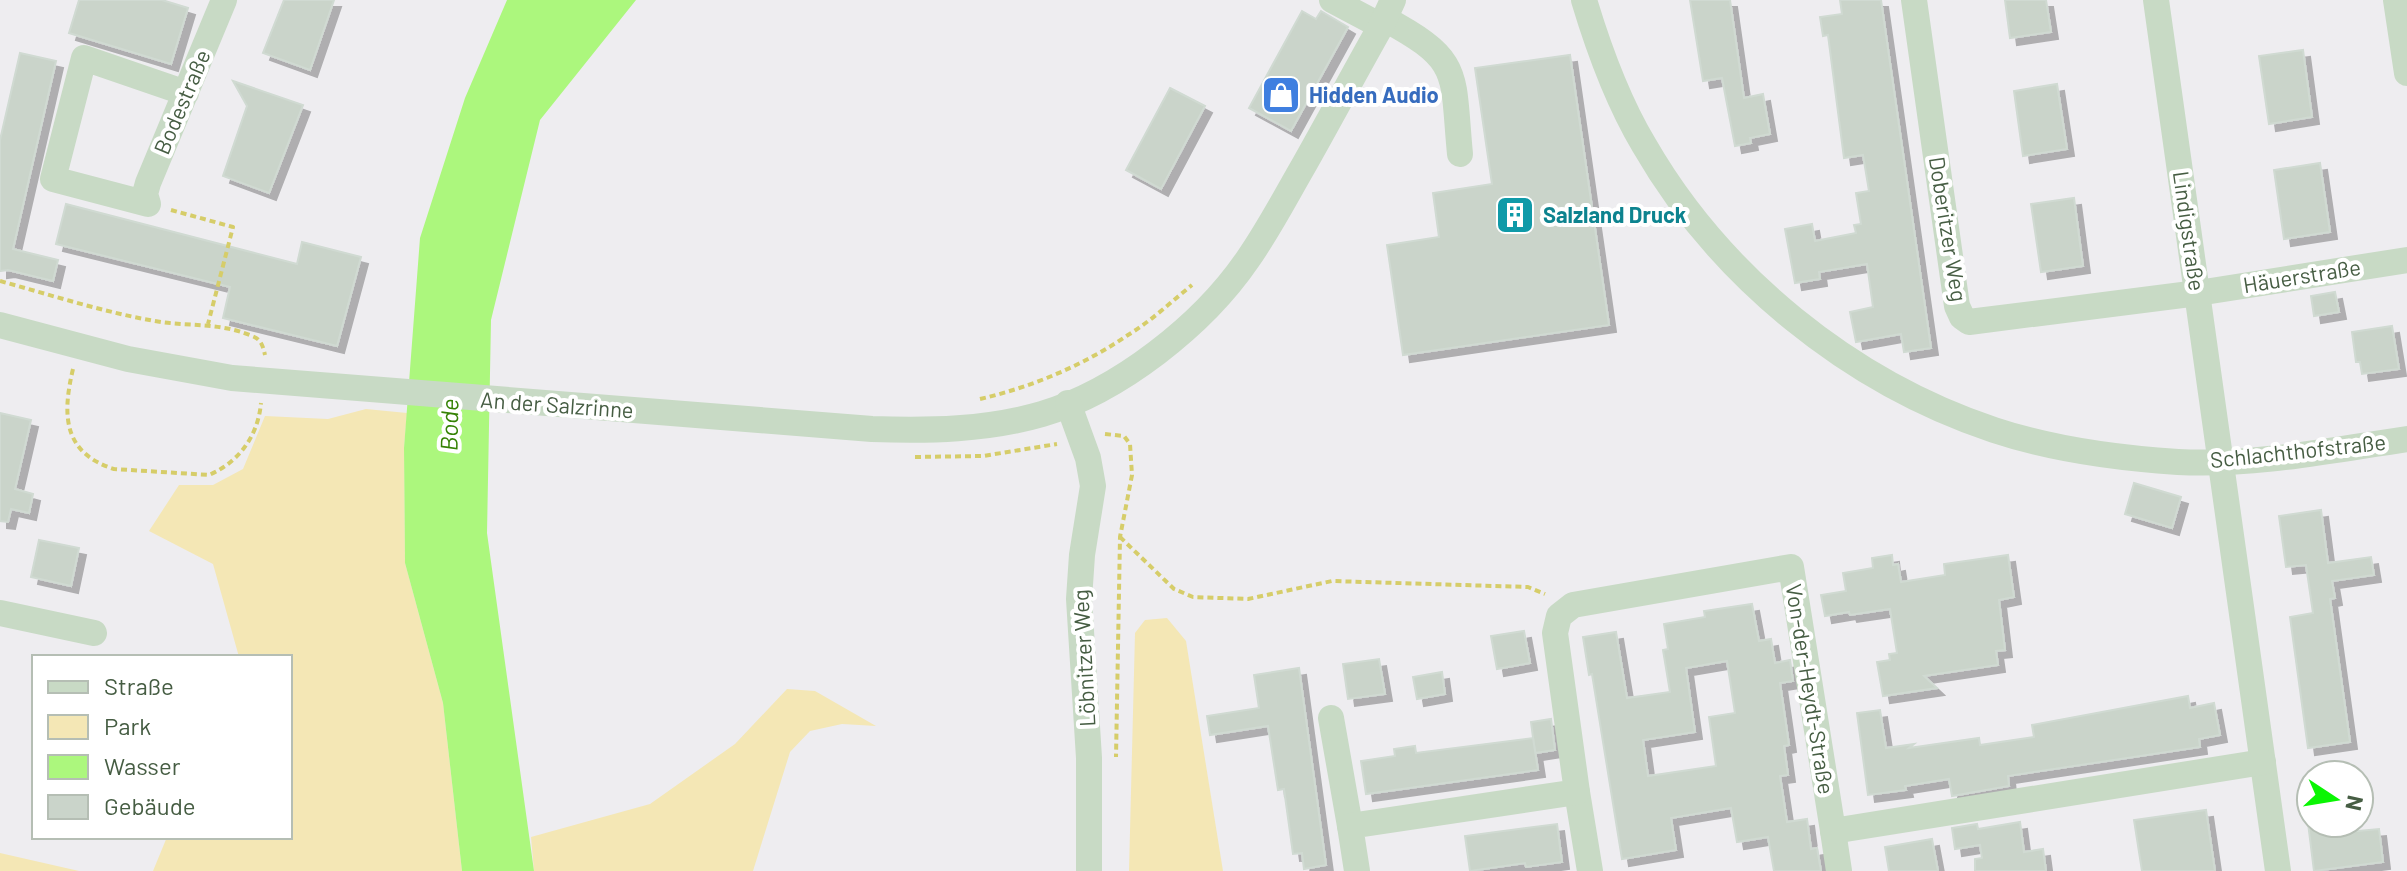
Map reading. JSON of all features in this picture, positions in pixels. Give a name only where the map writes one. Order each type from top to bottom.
[{"type":"street","name":"Bodestraße","points":[[148,204],[145,194],[148,183],[224,0]]},
{"type":"street","points":[[1332,0],[1386,15],[1441,55],[1454,85],[1460,154]]},
{"type":"street","name":"Schlachthofstraße","points":[[1584,0],[1607,71],[1643,145],[1698,223],[1744,274],[1788,315],[1896,388],[1996,431],[2093,454],[2181,462],[2220,462],[2407,439]]},
{"type":"street","name":"Doberitzer Weg","points":[[1914,0],[1957,306],[1962,317],[1969,322],[1978,322],[2198,293]]},
{"type":"street","name":"Lindigstraße","points":[[2156,0],[2220,462]]},
{"type":"street","points":[[2396,0],[2407,73]]},
{"type":"street","points":[[1068,403],[1114,380],[1155,354],[1195,321],[1231,282],[1286,196],[1386,15]]},
{"type":"street","points":[[148,204],[53,179],[84,58],[186,93]]},
{"type":"street","name":"Häuerstraße","points":[[2198,293],[2407,260]]},
{"type":"street","name":"An der Salzrinne","points":[[0,325],[128,359],[232,378],[725,418],[922,431],[1023,419],[1068,403]]},
{"type":"street","name":"Löbnitzer Weg","points":[[1068,403],[1082,438],[1093,486],[1082,555],[1079,599],[1089,758],[1089,871]]},
{"type":"street","points":[[2220,462],[2278,871]]},
{"type":"street","name":"Von-der-Heydt-Straße","points":[[1573,605],[1791,567],[1839,871]]},
{"type":"street","points":[[1573,605],[1559,616],[1555,633],[1590,871]]},
{"type":"street","points":[[0,613],[94,633]]},
{"type":"street","points":[[1331,718],[1357,871]]},
{"type":"street","points":[[1833,831],[2263,762]]},
{"type":"street","points":[[1350,826],[1577,792]]},
{"type":"path","points":[[148,204],[233,227],[208,324]]},
{"type":"path","points":[[0,281],[159,322],[226,327],[257,337],[265,356]]},
{"type":"path","points":[[976,400],[1017,390],[1097,354],[1130,335]]},
{"type":"path","points":[[73,369],[69,385],[69,432],[84,455],[99,465],[114,469],[209,475],[222,470],[250,442],[257,428],[261,399]]},
{"type":"path","points":[[1027,450],[1112,433],[1124,436],[1130,444],[1132,475],[1120,537],[1116,766]]},
{"type":"path","points":[[1120,537],[1174,589],[1193,597],[1248,599],[1332,581],[1528,587],[1573,605]]},
{"type":"green space","points":[[366,409],[407,413],[404,448],[405,563],[443,703],[462,871],[153,871],[166,839],[292,839],[292,655],[238,655],[213,564],[149,531],[179,485],[213,485],[243,469],[265,416],[328,419]]},
{"type":"green space","points":[[1167,618],[1186,641],[1223,871],[1129,871],[1135,633],[1145,620]]},
{"type":"green space","points":[[787,689],[815,691],[876,726],[842,724],[810,731],[790,752],[753,871],[534,871],[531,837],[650,804],[735,744]]},
{"type":"green space","points":[[0,853],[79,871],[0,871]]},
{"type":"water","name":"Bode","points":[[507,0],[636,0],[540,120],[491,320],[487,533],[534,871],[462,871],[443,703],[405,563],[404,448],[420,238],[465,98]]},
{"type":"building","points":[[79,0],[162,0],[188,8],[171,64],[69,33]]},
{"type":"building","points":[[284,0],[334,0],[310,70],[263,53]]},
{"type":"building","points":[[1690,0],[1730,0],[1744,98],[1763,94],[1770,134],[1750,138],[1751,143],[1735,146],[1722,78],[1703,81]]},
{"type":"building","points":[[1840,0],[1881,0],[1931,348],[1904,352],[1901,334],[1856,342],[1850,312],[1873,307],[1867,264],[1819,272],[1820,279],[1795,283],[1785,229],[1812,224],[1815,241],[1856,233],[1854,225],[1861,224],[1856,193],[1869,191],[1863,155],[1844,158],[1828,35],[1823,36],[1820,17],[1842,14]]},
{"type":"building","points":[[2005,0],[2046,0],[2051,32],[2010,38]]},
{"type":"building","points":[[1302,11],[1316,19],[1321,11],[1348,27],[1291,131],[1249,108]]},
{"type":"building","points":[[2303,50],[2312,117],[2269,124],[2259,56]]},
{"type":"building","points":[[20,53],[56,61],[13,249],[58,260],[53,281],[8,270],[0,271],[0,140]]},
{"type":"building","name":"Salzland Druck","points":[[1570,55],[1609,325],[1403,355],[1387,245],[1439,237],[1433,193],[1492,184],[1475,68]]},
{"type":"building","points":[[233,81],[303,105],[269,193],[223,176],[247,106]]},
{"type":"building","points":[[2057,84],[2067,149],[2023,156],[2014,91]]},
{"type":"building","points":[[1170,88],[1205,106],[1161,189],[1126,170]]},
{"type":"building","points":[[2320,163],[2330,232],[2284,239],[2274,170]]},
{"type":"building","points":[[2074,198],[2083,266],[2041,272],[2031,204]]},
{"type":"building","points":[[66,204],[297,264],[302,242],[361,257],[337,346],[223,318],[230,287],[56,244]]},
{"type":"building","points":[[2335,292],[2339,312],[2314,316],[2311,296]]},
{"type":"building","points":[[2392,326],[2399,369],[2362,374],[2360,362],[2356,362],[2352,332]]},
{"type":"building","points":[[0,413],[31,420],[15,489],[33,494],[29,513],[11,509],[8,522],[0,521]]},
{"type":"building","points":[[2134,483],[2181,497],[2172,528],[2125,514]]},
{"type":"building","points":[[2321,510],[2328,563],[2371,557],[2374,575],[2332,581],[2335,598],[2330,599],[2350,742],[2308,748],[2290,617],[2313,613],[2306,565],[2286,567],[2279,516]]},
{"type":"building","points":[[39,540],[79,548],[71,586],[31,577]]},
{"type":"building","points":[[1892,555],[1893,565],[1898,564],[1901,582],[1945,575],[1944,564],[2008,555],[2014,597],[1999,600],[2005,650],[1996,651],[1998,665],[1924,676],[1937,688],[1883,696],[1877,662],[1890,660],[1889,654],[1897,653],[1890,609],[1825,616],[1821,595],[1846,591],[1843,573],[1873,568],[1872,558]]},
{"type":"building","points":[[1752,604],[1759,641],[1771,639],[1775,663],[1790,660],[1793,681],[1780,683],[1789,745],[1784,746],[1788,775],[1780,776],[1787,822],[1807,819],[1811,849],[1817,848],[1821,871],[1774,871],[1768,837],[1737,842],[1731,808],[1671,818],[1676,850],[1622,859],[1592,674],[1589,675],[1583,637],[1616,632],[1627,698],[1670,692],[1663,650],[1668,649],[1664,624],[1705,617],[1704,611]],"holes":[[[1727,661],[1735,713],[1709,717],[1716,766],[1648,776],[1643,740],[1695,732],[1686,668]]]},
{"type":"building","points":[[1524,631],[1530,663],[1497,669],[1491,636]]},
{"type":"building","points":[[1379,659],[1385,694],[1348,699],[1343,664]]},
{"type":"building","points":[[1299,668],[1326,865],[1304,869],[1302,853],[1293,854],[1284,789],[1278,790],[1268,726],[1210,735],[1207,716],[1259,708],[1254,675]]},
{"type":"building","points":[[1442,672],[1445,694],[1417,699],[1413,677]]},
{"type":"building","points":[[2188,696],[2190,708],[2214,703],[2220,735],[2199,739],[2200,747],[2008,776],[2009,786],[1952,796],[1949,779],[1905,786],[1906,790],[1868,795],[1857,713],[1880,710],[1886,748],[1914,744],[1909,748],[1979,738],[1980,745],[2034,737],[2032,725]]},
{"type":"building","points":[[1551,719],[1555,750],[1535,753],[1531,722]]},
{"type":"building","points":[[1533,738],[1538,770],[1366,794],[1361,761],[1395,756],[1394,749],[1415,746],[1416,753]]},
{"type":"building","points":[[2206,810],[2215,871],[2142,871],[2134,820]]},
{"type":"building","points":[[2020,822],[2024,852],[2043,849],[2046,871],[1975,871],[1975,859],[1982,858],[1980,845],[1955,849],[1952,828],[1977,824],[1978,829]]},
{"type":"building","points":[[1557,824],[1562,862],[1526,867],[1525,863],[1470,871],[1465,836]]},
{"type":"building","points":[[2375,829],[2379,829],[2383,862],[2314,871],[2310,839],[2375,839]]},
{"type":"building","points":[[1932,839],[1938,871],[1889,871],[1885,847]]},
{"type":"place","name":"Hidden Audio","points":[[1281,95]]},
{"type":"place","name":"Salzland Druck","points":[[1515,215]]}]
